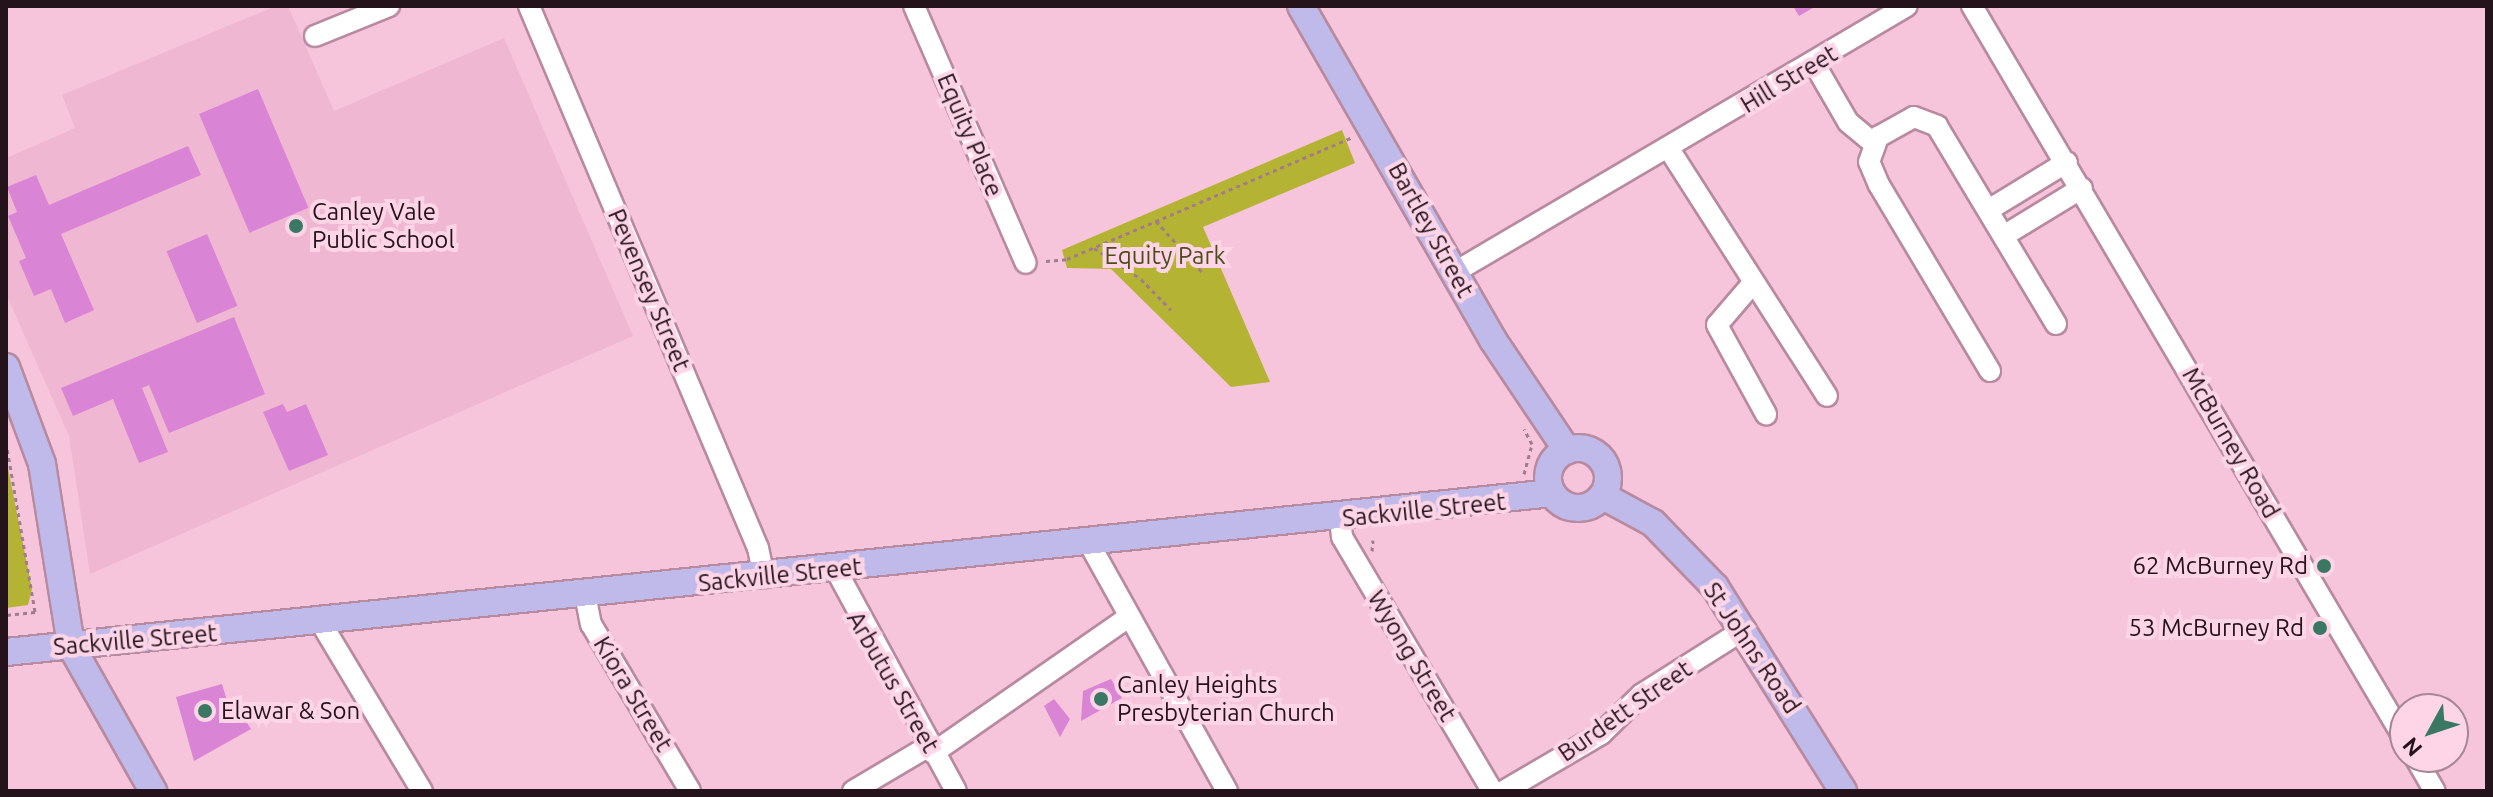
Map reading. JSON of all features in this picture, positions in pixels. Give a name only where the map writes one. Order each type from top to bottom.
[{"type":"main road","name":"Bartley Street","points":[[1301,6],[1455,272],[1567,450]]},
{"type":"main road","points":[[6,367],[42,464],[71,646],[153,791]]},
{"type":"main road","points":[[1586,449],[1602,460],[1608,478],[1603,496],[1576,508],[1552,493],[1552,463],[1567,450],[1586,449]]},
{"type":"main road","name":"Sackville Street","points":[[6,652],[321,623],[1340,518],[1552,493]]},
{"type":"main road","name":"St Johns Road","points":[[1603,496],[1653,523],[1745,629],[1843,791]]},
{"type":"street","points":[[315,36],[389,6]]},
{"type":"street","name":"Pevensey Street","points":[[529,6],[758,548],[764,577]]},
{"type":"street","name":"Equity Place","points":[[914,6],[1026,263]]},
{"type":"street","name":"Hill Street","points":[[1455,272],[1815,65],[1907,6]]},
{"type":"street","name":"McBurney Road","points":[[1972,6],[2067,162],[2389,713]]},
{"type":"street","points":[[1815,65],[1848,122],[1873,143]]},
{"type":"street","points":[[1873,143],[1925,116],[1990,209],[2056,324]]},
{"type":"street","points":[[1873,143],[1869,162],[1879,185],[1990,371]]},
{"type":"street","points":[[1669,149],[1827,396]]},
{"type":"street","points":[[1990,209],[2067,162]]},
{"type":"street","points":[[2005,235],[2082,188]]},
{"type":"street","points":[[1753,283],[1717,325],[1766,414]]},
{"type":"street","name":"Wyong Street","points":[[1340,518],[1342,537],[1490,790]]},
{"type":"street","points":[[1089,543],[1126,619],[1227,791]]},
{"type":"street","name":"Arbutus Street","points":[[836,570],[956,791]]},
{"type":"street","name":"Kiora Street","points":[[585,594],[591,624],[690,791]]},
{"type":"street","points":[[853,791],[931,749],[1126,619]]},
{"type":"street","points":[[321,623],[422,791]]},
{"type":"street","name":"Burdett Street","points":[[1490,790],[1601,734],[1642,694],[1745,629]]},
{"type":"street","points":[[2424,773],[2435,791]]},
{"type":"path","points":[[1026,263],[1094,248],[1357,135]]},
{"type":"path","points":[[1156,221],[1203,273]]},
{"type":"path","points":[[1094,248],[1141,279],[1171,310]]},
{"type":"path","points":[[6,442],[35,612],[6,615]]},
{"type":"shaded area","name":"Canley Vale Public School","points":[[276,6],[288,6],[334,111],[504,38],[633,336],[90,574],[69,436],[6,294],[6,158],[75,128],[62,95]]},
{"type":"green space","name":"Equity Park","points":[[1342,130],[1355,163],[1203,227],[1270,382],[1231,387],[1111,269],[1067,268],[1062,250]]},
{"type":"green space","points":[[6,458],[32,589],[28,605],[6,608]]},
{"type":"building","points":[[1793,6],[1816,6],[1799,16]]},
{"type":"building","points":[[258,89],[308,208],[249,233],[199,114]]},
{"type":"building","points":[[188,146],[201,175],[61,234],[94,310],[65,323],[51,289],[34,296],[19,261],[26,258],[8,216],[17,212],[7,187],[36,175],[49,205]]},
{"type":"building","points":[[207,234],[237,306],[197,323],[166,251]]},
{"type":"building","points":[[234,317],[265,394],[169,433],[149,385],[142,388],[168,452],[139,463],[113,399],[73,416],[61,388]]},
{"type":"building","points":[[283,404],[287,412],[306,404],[328,455],[289,471],[263,412]]},
{"type":"building","name":"Canley Heights Presbyterian Church","points":[[1111,679],[1122,698],[1081,721],[1083,691]]},
{"type":"building","points":[[222,684],[229,707],[235,705],[251,729],[194,761],[176,697]]},
{"type":"building","points":[[1054,699],[1070,719],[1060,737],[1044,706]]},
{"type":"place","name":"Canley Vale Public School","points":[[296,226]]},
{"type":"place","name":"62 McBurney Rd","points":[[2324,566]]},
{"type":"place","name":"53 McBurney Rd","points":[[2320,628]]},
{"type":"place","name":"Canley Heights Presbyterian Church","points":[[1101,699]]},
{"type":"place","name":"Elawar & Son","points":[[205,711]]}]
